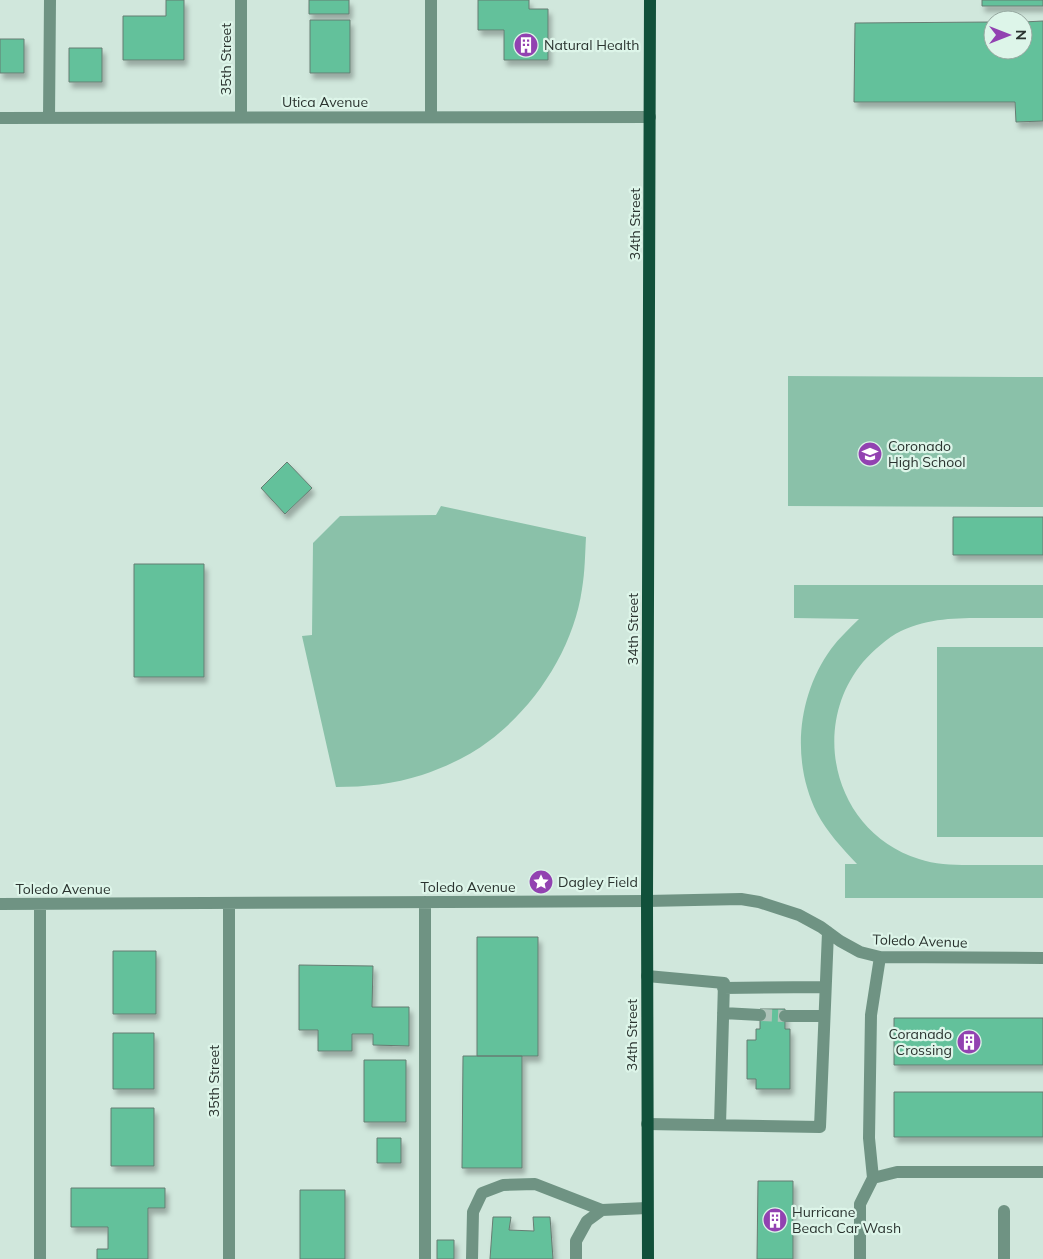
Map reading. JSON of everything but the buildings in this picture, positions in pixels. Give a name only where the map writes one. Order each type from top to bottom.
[{"type":"main road","name":"34th Street","points":[[648,1259],[647,901],[650,0]]},
{"type":"street","points":[[49,118],[50,0]]},
{"type":"street","name":"35th Street","points":[[241,0],[241,117]]},
{"type":"street","points":[[431,0],[431,117]]},
{"type":"street","name":"Utica Avenue","points":[[0,118],[650,117]]},
{"type":"street","name":"Toledo Avenue","points":[[0,904],[741,899],[760,902],[799,915],[860,952],[880,957],[1043,958]]},
{"type":"street","points":[[425,902],[425,1259]]},
{"type":"street","name":"35th Street","points":[[229,903],[229,1259]]},
{"type":"street","points":[[40,904],[40,1259]]},
{"type":"street","points":[[647,1124],[820,1127],[828,932]]},
{"type":"street","points":[[860,1259],[860,1204],[873,1178],[869,1138],[871,1015],[880,957]]},
{"type":"street","points":[[647,976],[724,983],[720,1125]]},
{"type":"street","points":[[723,988],[825,987]]},
{"type":"street","points":[[723,1013],[760,1015]]},
{"type":"street","points":[[785,1016],[824,1016]]},
{"type":"street","points":[[873,1178],[897,1172],[1043,1172]]},
{"type":"street","points":[[472,1259],[473,1212],[482,1193],[503,1185],[535,1184],[602,1210],[647,1208]]},
{"type":"street","points":[[576,1259],[576,1241],[587,1221],[602,1210]]},
{"type":"street","points":[[1004,1212],[1004,1259]]},
{"type":"green space","points":[[788,376],[1043,377],[1043,507],[788,506]]},
{"type":"green space","points":[[441,506],[586,537],[582,589],[578,611],[571,632],[550,674],[537,693],[506,727],[482,746],[448,765],[401,781],[336,787],[302,636],[312,635],[313,543],[340,516],[436,515]]},
{"type":"green space","points":[[794,585],[1043,585],[1043,618],[975,618],[932,621],[901,631],[886,641],[863,662],[846,688],[837,717],[834,746],[839,776],[850,803],[867,827],[890,846],[919,859],[942,864],[1043,865],[1043,898],[845,898],[845,864],[857,864],[825,827],[817,813],[803,772],[801,751],[802,729],[811,687],[820,667],[834,645],[859,619],[794,618]]},
{"type":"green space","points":[[937,647],[1043,647],[1043,837],[937,837]]},
{"type":"tunnel","points":[[760,1015],[785,1016]]},
{"type":"place","name":"Natural Health","points":[[526,45]]},
{"type":"place","name":"Coronado High School","points":[[870,454]]},
{"type":"place","name":"Dagley Field","points":[[541,882]]},
{"type":"place","name":"Coranado Crossing","points":[[969,1042]]},
{"type":"place","name":"Hurricane Beach Car Wash","points":[[775,1220]]}]
